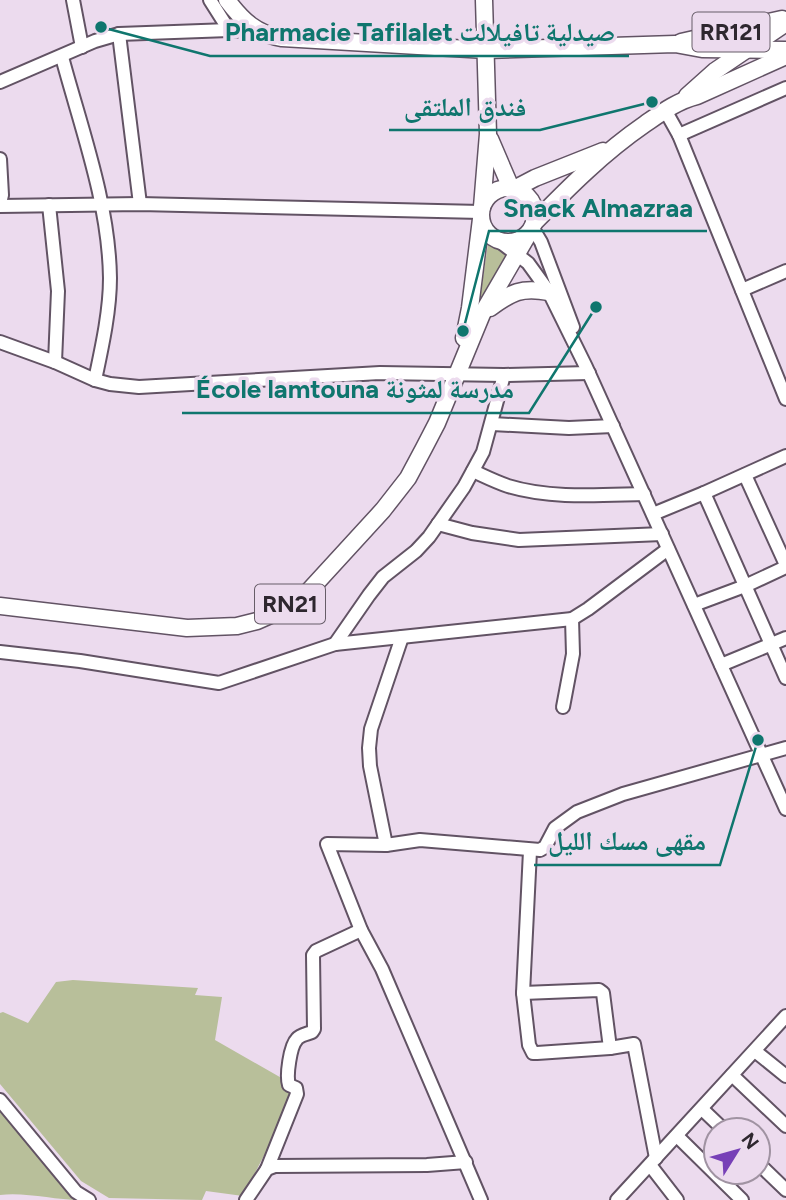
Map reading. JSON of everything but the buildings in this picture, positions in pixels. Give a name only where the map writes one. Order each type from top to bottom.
[{"type":"main road","points":[[227,0],[249,26],[260,32]]},
{"type":"main road","name":"RN21","points":[[457,370],[470,308],[488,134],[484,0]]},
{"type":"main road","points":[[684,100],[715,71],[786,22]]},
{"type":"main road","name":"RR121","points":[[260,32],[274,37],[303,40],[486,50],[675,44],[786,22],[786,35]]},
{"type":"main road","name":"RR121","points":[[675,44],[702,49],[786,50]]},
{"type":"main road","points":[[612,147],[513,189],[493,193],[481,213],[487,232],[499,241],[512,242],[532,228],[612,147],[665,110],[786,56]]},
{"type":"main road","name":"RN21","points":[[0,606],[187,628],[237,626],[275,613],[307,593],[408,478],[437,423],[482,314],[532,228],[535,213],[530,199],[513,189],[488,134]]},
{"type":"main road","points":[[482,314],[519,290],[548,292]]},
{"type":"street","points":[[73,0],[82,47]]},
{"type":"street","points":[[210,0],[229,30]]},
{"type":"street","points":[[0,82],[105,37],[119,34],[229,30],[260,32]]},
{"type":"street","points":[[119,34],[140,204]]},
{"type":"street","points":[[62,57],[101,204],[110,281],[95,380]]},
{"type":"street","points":[[679,135],[786,88]]},
{"type":"street","points":[[665,110],[679,135],[786,399]]},
{"type":"street","points":[[0,159],[0,205],[140,204],[481,213]]},
{"type":"street","points":[[50,205],[58,291],[55,362]]},
{"type":"street","points":[[532,228],[552,268],[587,370]]},
{"type":"street","points":[[499,241],[537,272],[548,292],[613,426],[786,809]]},
{"type":"street","points":[[742,290],[786,271]]},
{"type":"street","points":[[0,342],[95,380],[139,387],[457,370],[504,375],[587,370]]},
{"type":"street","points":[[335,644],[383,578],[416,551],[438,524],[473,471],[483,452],[504,375]]},
{"type":"street","points":[[492,424],[569,428],[613,426]]},
{"type":"street","points":[[653,514],[786,456]]},
{"type":"street","points":[[473,471],[507,486],[524,490],[576,495],[644,494]]},
{"type":"street","points":[[694,605],[745,586],[786,566],[745,475]]},
{"type":"street","points":[[704,494],[786,678]]},
{"type":"street","points":[[438,524],[472,534],[519,540],[662,534]]},
{"type":"street","points":[[0,652],[80,661],[219,683],[335,644],[572,618],[668,549]]},
{"type":"street","points":[[563,707],[573,654],[572,618]]},
{"type":"street","points":[[386,845],[370,766],[371,729],[402,637]]},
{"type":"street","points":[[721,665],[786,638]]},
{"type":"street","points":[[481,1200],[382,969],[361,930],[327,844],[386,845],[419,840],[540,850],[545,847],[555,828],[577,811],[623,794],[786,748]]},
{"type":"street","points":[[530,851],[523,993],[529,1045],[533,1053],[634,1044],[653,1162],[677,1200]]},
{"type":"street","points":[[246,1200],[267,1169],[297,1094],[298,1090],[289,1085],[287,1076],[294,1044],[314,1029],[313,955],[316,951],[361,930]]},
{"type":"street","points":[[523,993],[599,990],[603,993],[610,1048]]},
{"type":"street","points":[[621,1198],[786,1016]]},
{"type":"street","points":[[755,1051],[786,1076]]},
{"type":"street","points":[[733,1075],[786,1126]]},
{"type":"street","points":[[0,1100],[76,1192],[89,1200]]},
{"type":"street","points":[[702,1109],[709,1116]]},
{"type":"street","points":[[677,1136],[742,1200]]},
{"type":"street","points":[[267,1169],[285,1166],[427,1165],[466,1162]]},
{"type":"street","points":[[772,1176],[786,1190]]},
{"type":"green space","points":[[489,237],[511,252],[498,270],[477,318]]},
{"type":"green space","points":[[73,980],[198,988],[195,995],[222,997],[215,1040],[299,1088],[243,1196],[206,1191],[202,1200],[109,1198],[81,1181],[0,1084],[0,1013],[28,1023],[56,982]]},
{"type":"green space","points":[[0,1102],[80,1200],[0,1195]]},
{"type":"place","name":"Pharmacie Tafilalet صيدلية تافيلالت","points":[[101,27]]},
{"type":"place","name":"فندق الملتقى","points":[[652,102]]},
{"type":"place","name":"École lamtouna مدرسة لمثونة","points":[[596,307]]},
{"type":"place","name":"Snack Almazraa","points":[[463,331]]},
{"type":"place","name":"مقهى مسك الليل","points":[[758,740]]}]
